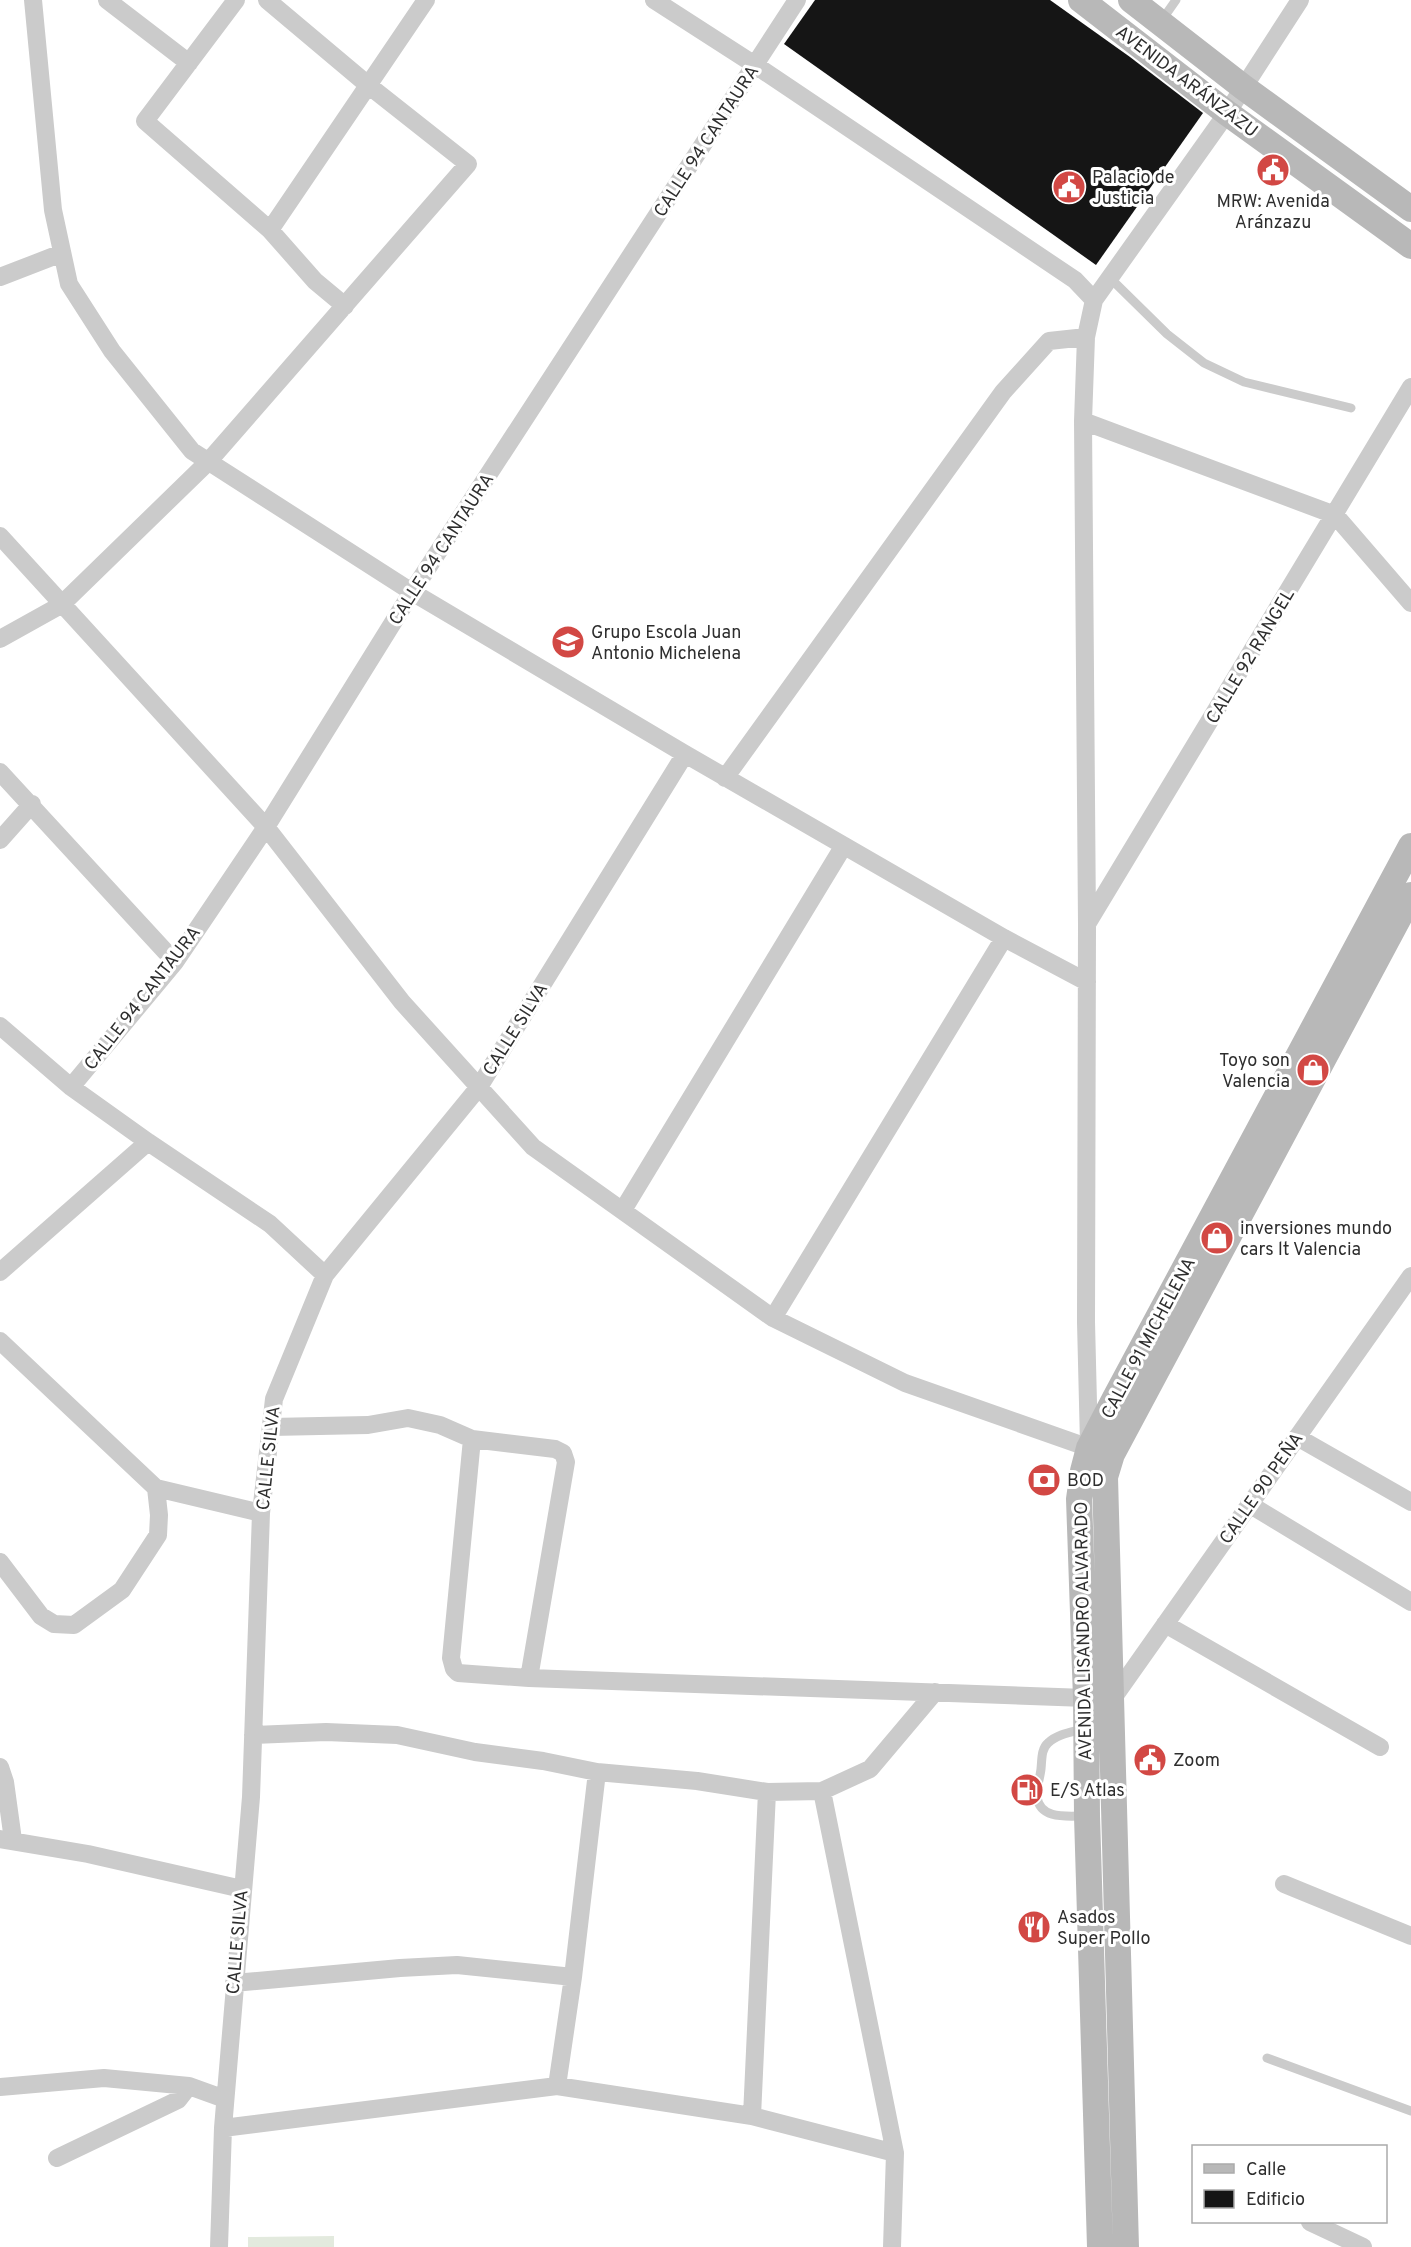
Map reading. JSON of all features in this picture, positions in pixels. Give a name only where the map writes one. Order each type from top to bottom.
[{"type":"street","points":[[33,0],[53,210],[69,284],[112,351],[192,451],[412,592],[725,778],[1004,938],[1087,982]]},
{"type":"street","points":[[107,0],[189,63]]},
{"type":"street","points":[[236,0],[146,121],[270,230],[315,281],[345,306]]},
{"type":"street","points":[[0,639],[61,605],[208,462],[468,164],[368,85],[267,0]]},
{"type":"street","points":[[270,230],[426,0]]},
{"type":"street","points":[[654,0],[755,65],[1075,280],[1094,300]]},
{"type":"street","name":"CALLE 94 CANTAURA","points":[[71,1087],[175,962],[266,827],[412,592],[797,0]]},
{"type":"street","name":"AVENIDA ARÁNZAZU","points":[[1081,0],[1227,113],[1411,246]]},
{"type":"street","name":"AVENIDA ARÁNZAZU","points":[[1131,0],[1243,87],[1411,209]]},
{"type":"street","points":[[0,536],[266,827],[402,1002],[533,1147],[772,1318],[905,1383],[1100,1451],[1086,1322],[1088,924],[1083,421],[1086,336],[1094,300],[1227,113],[1300,0]]},
{"type":"street","points":[[0,277],[62,254]]},
{"type":"street","points":[[725,778],[1003,392],[1048,341],[1086,336]]},
{"type":"street","name":"CALLE 92 RANGEL","points":[[1088,924],[1411,387]]},
{"type":"street","points":[[1083,421],[1335,515],[1411,603]]},
{"type":"street","name":"CALLE SILVA","points":[[219,2247],[225,2099],[251,1797],[261,1513],[274,1399],[325,1275],[479,1087],[685,754]]},
{"type":"street","points":[[0,772],[32,804],[175,962]]},
{"type":"street","points":[[0,840],[32,804]]},
{"type":"street","name":"CALLE 91 MICHELENA","points":[[1100,1451],[1411,846]]},
{"type":"street","points":[[623,1210],[843,847]]},
{"type":"street","name":"CALLE 91 MICHELENA","points":[[1100,1451],[1411,895]]},
{"type":"street","points":[[772,1318],[1004,938]]},
{"type":"street","points":[[0,1026],[71,1087],[270,1224],[325,1275]]},
{"type":"street","points":[[0,1272],[148,1142]]},
{"type":"street","name":"CALLE 90 PEÑA","points":[[1098,1699],[1165,1624],[1411,1276]]},
{"type":"street","points":[[0,1341],[156,1488],[261,1513]]},
{"type":"street","points":[[271,1427],[368,1425],[408,1418],[440,1425],[472,1439],[555,1449],[563,1453],[566,1462],[529,1678]]},
{"type":"street","points":[[1297,1437],[1411,1502]]},
{"type":"street","points":[[472,1439],[452,1658],[458,1673],[529,1678],[1098,1699]]},
{"type":"street","name":"AVENIDA LISANDRO ALVARADO","points":[[1100,1451],[1105,1477],[1098,1699],[1126,2247]]},
{"type":"street","points":[[0,1562],[41,1616],[54,1624],[74,1625],[122,1590],[158,1535],[159,1515],[156,1488]]},
{"type":"street","points":[[1249,1504],[1411,1602]]},
{"type":"street","points":[[1165,1624],[1380,1747]]},
{"type":"street","points":[[254,1735],[326,1732],[397,1735],[475,1752],[543,1761],[597,1772],[697,1780],[767,1792],[822,1791],[870,1769],[935,1692]]},
{"type":"street","name":"AVENIDA LISANDRO ALVARADO","points":[[1098,1699],[1086,1728],[1100,2247]]},
{"type":"street","points":[[0,1767],[5,1782],[6,1839],[88,1854],[242,1889]]},
{"type":"street","points":[[557,2086],[573,1977],[597,1772]]},
{"type":"street","points":[[822,1791],[895,2153],[892,2247]]},
{"type":"street","points":[[752,2116],[767,1792]]},
{"type":"street","points":[[1284,1884],[1411,1936]]},
{"type":"street","points":[[234,1983],[457,1965],[573,1977]]},
{"type":"street","points":[[0,2087],[104,2078],[189,2086],[225,2099]]},
{"type":"street","points":[[57,2158],[178,2100],[189,2086]]},
{"type":"street","points":[[223,2128],[557,2086],[752,2116],[895,2153]]},
{"type":"street","points":[[1312,2223],[1363,2247]]},
{"type":"lane","points":[[1161,23],[1176,0]]},
{"type":"lane","points":[[1109,277],[1167,334],[1204,363],[1244,382],[1352,408]]},
{"type":"lane","points":[[1086,1728],[1055,1738],[1046,1744],[1037,1797],[1041,1809],[1049,1814],[1087,1816]]},
{"type":"lane","points":[[1268,2058],[1411,2111]]},
{"type":"shaded area","points":[[334,2236],[334,2247],[248,2247],[248,2237]]},
{"type":"building","name":"Palacio de Justicia","points":[[815,0],[1050,0],[1203,113],[1096,265],[784,44]]},
{"type":"place","name":"MRW: Avenida Aránzazu","points":[[1273,170]]},
{"type":"place","name":"Palacio de Justicia","points":[[1069,187]]},
{"type":"place","name":"Grupo Escola Juan Antonio Michelena","points":[[568,642]]},
{"type":"place","name":"Toyo son Valencia","points":[[1313,1070]]},
{"type":"place","name":"inversiones mundo cars lt Valencia","points":[[1217,1238]]},
{"type":"place","name":"BOD","points":[[1044,1480]]},
{"type":"place","name":"Zoom","points":[[1150,1760]]},
{"type":"place","name":"E/S Atlas","points":[[1027,1790]]},
{"type":"place","name":"Asados Super Pollo","points":[[1034,1927]]}]
